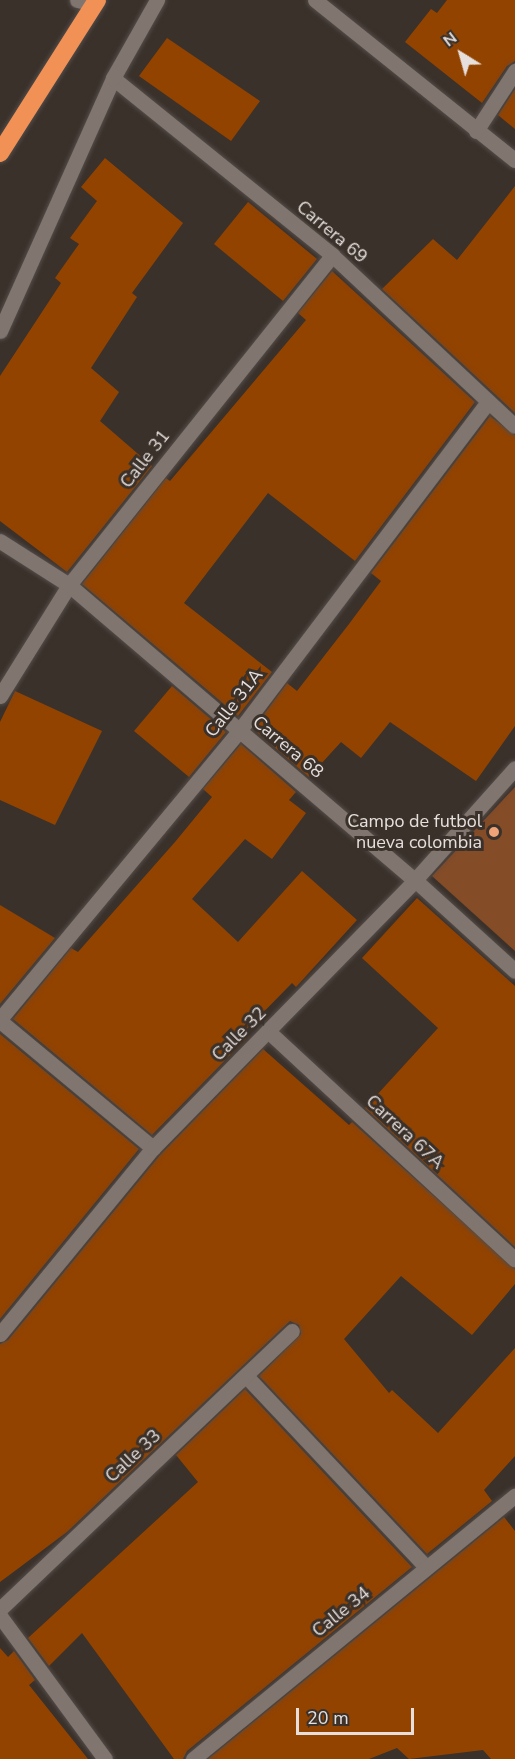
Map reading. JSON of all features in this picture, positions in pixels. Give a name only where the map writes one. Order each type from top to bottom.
[{"type":"highway","points":[[0,153],[90,1]]},
{"type":"street","points":[[0,331],[113,78],[157,0]]},
{"type":"street","points":[[315,0],[515,160]]},
{"type":"street","points":[[477,131],[515,71]]},
{"type":"street","name":"Carrera 69","points":[[113,78],[332,255],[515,426]]},
{"type":"street","name":"Calle 31","points":[[0,696],[69,585],[332,255]]},
{"type":"street","name":"Calle 31A","points":[[0,1020],[239,730],[488,402]]},
{"type":"street","name":"Carrera 68","points":[[0,540],[69,585],[415,880],[515,971]]},
{"type":"street","name":"Calle 32","points":[[0,1334],[153,1148],[269,1032],[415,880],[515,768]]},
{"type":"street","points":[[0,1020],[153,1148]]},
{"type":"street","name":"Carrera 67A","points":[[269,1032],[515,1260]]},
{"type":"street","name":"Calle 33","points":[[0,1609],[292,1331]]},
{"type":"street","points":[[246,1376],[426,1568]]},
{"type":"street","name":"Calle 34","points":[[193,1759],[514,1498]]},
{"type":"street","points":[[0,1616],[105,1759]]},
{"type":"shaded area","name":"Campo de futbol nueva colombia","points":[[515,787],[515,951],[432,876]]},
{"type":"building","points":[[447,0],[515,0],[515,61],[507,66],[482,103],[405,42],[431,9],[437,13]]},
{"type":"building","points":[[167,38],[260,101],[231,141],[139,76]]},
{"type":"building","points":[[515,89],[515,129],[498,115]]},
{"type":"building","points":[[105,158],[183,223],[132,293],[137,297],[91,368],[119,392],[100,421],[152,466],[67,572],[0,521],[0,376],[61,283],[55,278],[79,244],[70,238],[97,201],[81,187]]},
{"type":"building","points":[[515,186],[515,413],[382,289],[433,239],[457,260]]},
{"type":"building","points":[[248,202],[317,259],[283,301],[214,244]]},
{"type":"building","points":[[332,271],[475,402],[355,561],[268,493],[184,603],[272,672],[238,716],[82,584],[166,478],[170,481],[306,320],[298,313]]},
{"type":"building","points":[[490,416],[515,435],[515,726],[476,781],[390,722],[361,758],[341,742],[309,777],[253,729],[287,683],[297,691],[349,624],[381,581],[371,573]]},
{"type":"building","points":[[172,686],[226,732],[189,777],[134,731]]},
{"type":"building","points":[[15,691],[102,731],[55,825],[0,800],[0,722]]},
{"type":"building","points":[[241,744],[296,792],[289,800],[306,813],[272,859],[245,839],[192,899],[238,942],[302,871],[357,920],[296,987],[292,983],[244,1032],[249,1036],[152,1135],[13,1019],[71,948],[78,952],[175,842],[212,797],[203,789]]},
{"type":"building","points":[[417,898],[515,986],[515,1247],[365,1108],[438,1028],[362,958]]},
{"type":"building","points":[[0,905],[55,938],[0,1004]]},
{"type":"building","points":[[0,1034],[139,1149],[0,1319]]},
{"type":"building","points":[[263,1049],[349,1125],[352,1122],[515,1269],[515,1284],[472,1335],[401,1276],[344,1339],[389,1393],[392,1390],[438,1433],[515,1348],[515,1456],[484,1490],[492,1501],[427,1554],[259,1376],[301,1334],[299,1325],[290,1321],[67,1532],[0,1582],[0,1344],[8,1340],[160,1155]]},
{"type":"building","points":[[245,1389],[412,1567],[187,1751],[183,1759],[174,1759],[82,1633],[49,1666],[28,1638],[198,1482],[176,1455]]},
{"type":"building","points":[[504,1517],[515,1531],[515,1759],[491,1759],[483,1750],[409,1759],[397,1748],[369,1759],[208,1759]]},
{"type":"building","points":[[0,1648],[8,1657],[14,1651],[35,1680],[29,1685],[88,1759],[0,1759]]},
{"type":"place","name":"Campo de futbol nueva colombia","points":[[494,832]]}]
